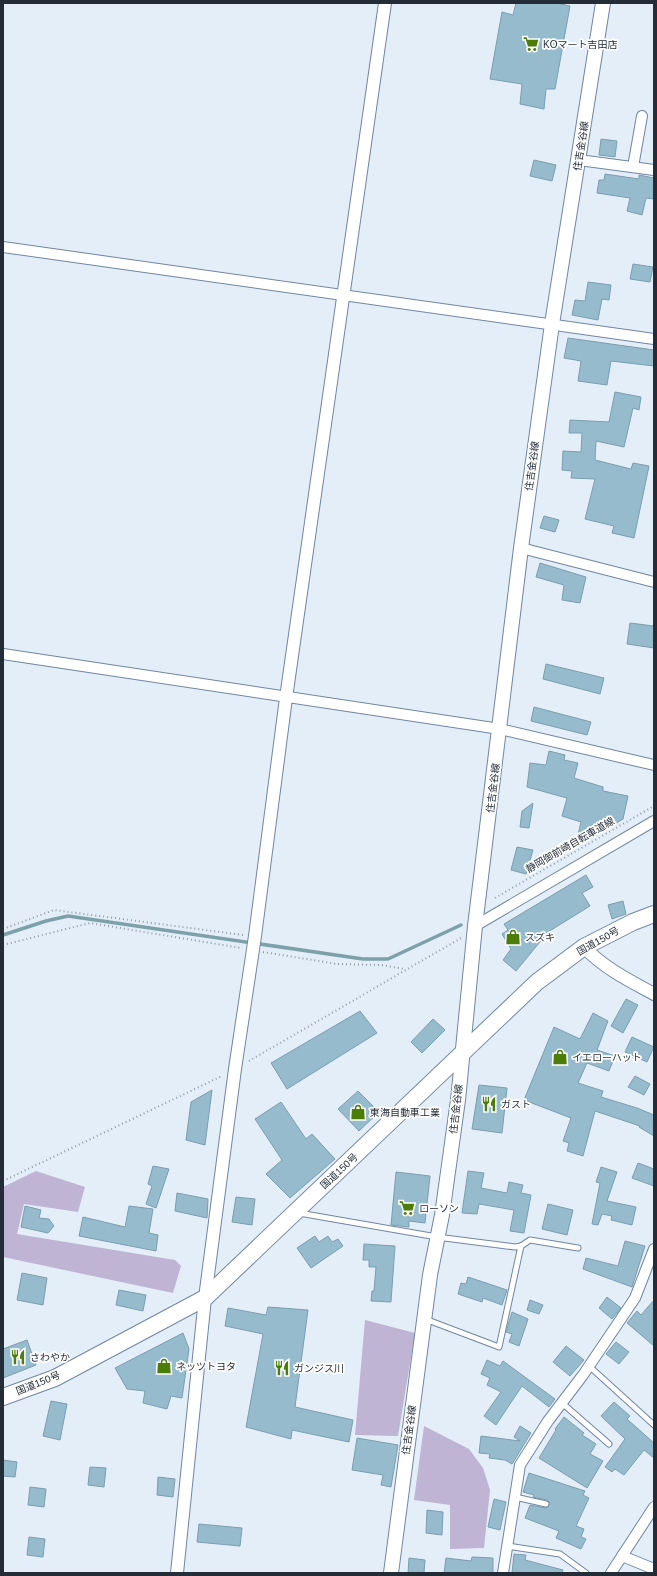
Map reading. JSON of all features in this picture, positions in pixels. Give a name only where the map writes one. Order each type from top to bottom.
[{"type":"highway","name":"国道150号","points":[[3,1397],[55,1378],[205,1298],[462,1056],[537,982],[584,947],[633,922],[654,914]]},
{"type":"main road","name":"住吉金谷線","points":[[391,1573],[424,1319],[458,1100],[475,926],[521,548],[552,324],[604,3]]},
{"type":"street","points":[[176,1573],[205,1298],[286,698],[385,3]]},
{"type":"street","points":[[633,167],[642,116]]},
{"type":"street","points":[[578,160],[654,170]]},
{"type":"street","points":[[3,247],[654,339]]},
{"type":"street","points":[[521,548],[654,582]]},
{"type":"street","points":[[3,654],[286,698],[500,729],[654,764]]},
{"type":"street","points":[[475,926],[654,822]]},
{"type":"street","points":[[584,947],[596,960],[654,994]]},
{"type":"street","points":[[503,1573],[520,1465],[548,1421],[589,1366],[636,1298],[654,1249]]},
{"type":"street","points":[[611,1573],[654,1507]]},
{"type":"street","points":[[622,1556],[654,1569]]},
{"type":"lane","points":[[296,1212],[437,1237],[515,1247],[521,1246],[530,1240],[578,1248]]},
{"type":"lane","points":[[424,1319],[500,1347],[521,1246]]},
{"type":"lane","points":[[589,1366],[654,1425]]},
{"type":"lane","points":[[562,1403],[609,1444]]},
{"type":"lane","points":[[515,1497],[546,1504]]},
{"type":"lane","points":[[507,1546],[560,1554],[586,1573]]},
{"type":"path","name":"静岡御前崎自転車道線","points":[[495,898],[654,806]]},
{"type":"path","points":[[3,929],[54,910],[254,943],[337,964],[381,965],[406,969]]},
{"type":"path","points":[[3,945],[90,924],[254,943]]},
{"type":"shaded area","points":[[36,1171],[85,1187],[78,1212],[24,1204],[17,1234],[175,1260],[181,1266],[173,1293],[3,1257],[3,1187]]},
{"type":"shaded area","points":[[365,1320],[415,1333],[398,1436],[355,1435]]},
{"type":"shaded area","points":[[424,1426],[469,1449],[483,1468],[490,1490],[484,1548],[450,1549],[450,1505],[414,1500]]},
{"type":"building","points":[[516,3],[557,3],[570,6],[555,89],[546,89],[544,109],[520,104],[522,84],[490,79],[502,12],[513,15]]},
{"type":"building","points":[[601,139],[617,141],[615,157],[599,155]]},
{"type":"building","points":[[534,160],[556,165],[552,181],[530,176]]},
{"type":"building","points":[[605,174],[639,179],[639,175],[654,178],[654,199],[646,198],[642,215],[627,211],[630,198],[597,193],[599,180],[604,180]]},
{"type":"building","points":[[633,264],[653,267],[650,282],[630,279]]},
{"type":"building","points":[[588,282],[611,285],[609,300],[602,299],[598,320],[572,315],[575,300],[585,301]]},
{"type":"building","points":[[568,338],[654,350],[654,366],[611,361],[607,385],[578,381],[581,361],[564,358]]},
{"type":"building","points":[[615,392],[641,397],[639,410],[633,408],[624,447],[596,441],[595,460],[631,469],[633,463],[649,466],[634,538],[612,533],[614,526],[585,519],[595,479],[571,478],[572,471],[562,470],[563,451],[581,452],[582,433],[569,433],[570,420],[609,422]]},
{"type":"building","points":[[544,516],[559,520],[555,532],[540,528]]},
{"type":"building","points":[[540,563],[586,577],[580,603],[562,600],[564,585],[536,577]]},
{"type":"building","points":[[630,623],[654,626],[654,648],[627,644]]},
{"type":"building","points":[[546,664],[604,678],[600,694],[543,679]]},
{"type":"building","points":[[534,707],[591,722],[587,735],[531,721]]},
{"type":"building","points":[[549,751],[565,755],[564,760],[578,763],[574,778],[603,787],[603,791],[628,796],[623,819],[586,841],[577,839],[581,822],[562,816],[567,798],[527,787],[530,763],[546,765]]},
{"type":"building","points":[[533,803],[529,828],[520,827],[522,811]]},
{"type":"building","points":[[517,847],[533,850],[526,874],[511,870]]},
{"type":"building","points":[[586,875],[593,887],[582,893],[590,906],[543,935],[544,937],[516,971],[503,960],[511,949],[502,934],[508,930],[504,924]]},
{"type":"building","points":[[623,901],[626,914],[612,919],[608,905]]},
{"type":"building","points":[[626,999],[638,1005],[623,1033],[611,1026]]},
{"type":"building","points":[[360,1011],[377,1033],[287,1089],[271,1063]]},
{"type":"building","points":[[593,1013],[608,1021],[597,1050],[615,1056],[609,1071],[587,1063],[578,1083],[603,1091],[601,1097],[654,1115],[654,1136],[639,1127],[640,1126],[595,1111],[583,1156],[567,1151],[569,1143],[563,1141],[571,1118],[524,1100],[554,1027],[580,1039]]},
{"type":"building","points":[[433,1019],[445,1030],[422,1053],[411,1042]]},
{"type":"building","points":[[632,1037],[654,1047],[647,1062],[625,1052]]},
{"type":"building","points":[[635,1076],[650,1084],[644,1095],[628,1087]]},
{"type":"building","points":[[479,1085],[507,1088],[502,1133],[472,1129]]},
{"type":"building","points":[[212,1090],[205,1145],[186,1140],[191,1102]]},
{"type":"building","points":[[358,1091],[379,1112],[359,1131],[338,1109]]},
{"type":"building","points":[[281,1102],[306,1139],[312,1134],[335,1159],[290,1198],[266,1174],[282,1160],[255,1119]]},
{"type":"building","points":[[638,1163],[654,1169],[654,1186],[632,1178]]},
{"type":"building","points":[[153,1166],[169,1169],[156,1208],[146,1204],[152,1186],[148,1184]]},
{"type":"building","points":[[601,1167],[617,1172],[607,1201],[636,1207],[632,1225],[611,1220],[612,1216],[602,1214],[598,1225],[592,1224],[600,1183],[596,1182]]},
{"type":"building","points":[[468,1171],[484,1173],[481,1188],[507,1193],[509,1182],[523,1185],[521,1193],[531,1195],[524,1233],[510,1231],[514,1210],[479,1204],[477,1214],[462,1213]]},
{"type":"building","points":[[396,1172],[430,1176],[425,1223],[409,1221],[409,1227],[391,1225]]},
{"type":"building","points":[[177,1193],[208,1199],[207,1218],[175,1211]]},
{"type":"building","points":[[236,1197],[255,1199],[252,1225],[232,1222]]},
{"type":"building","points":[[548,1204],[573,1210],[567,1235],[542,1229]]},
{"type":"building","points":[[25,1206],[41,1210],[39,1218],[49,1219],[54,1226],[48,1233],[21,1227]]},
{"type":"building","points":[[129,1206],[153,1209],[149,1233],[158,1235],[156,1251],[79,1236],[83,1217],[125,1227]]},
{"type":"building","points":[[315,1236],[319,1242],[328,1236],[332,1242],[338,1239],[343,1246],[311,1268],[297,1248]]},
{"type":"building","points":[[625,1241],[645,1246],[632,1287],[583,1269],[586,1258],[618,1266]]},
{"type":"building","points":[[364,1244],[395,1246],[391,1302],[371,1301],[372,1291],[374,1291],[376,1267],[369,1267],[369,1260],[363,1260]]},
{"type":"building","points":[[22,1273],[47,1278],[43,1305],[17,1300]]},
{"type":"building","points":[[468,1277],[507,1290],[502,1305],[483,1298],[482,1302],[458,1294],[461,1283],[466,1284]]},
{"type":"building","points":[[119,1290],[146,1295],[143,1311],[116,1305]]},
{"type":"building","points":[[607,1297],[621,1308],[612,1319],[599,1308]]},
{"type":"building","points":[[530,1300],[543,1305],[539,1314],[527,1310]]},
{"type":"building","points":[[654,1300],[654,1346],[627,1323],[637,1311],[641,1315]]},
{"type":"building","points":[[268,1307],[308,1310],[295,1407],[353,1420],[349,1442],[292,1430],[291,1439],[246,1427],[263,1334],[225,1326],[228,1308],[266,1315]]},
{"type":"building","points":[[512,1312],[528,1319],[519,1346],[509,1342],[512,1334],[506,1332]]},
{"type":"building","points":[[183,1333],[189,1349],[182,1398],[171,1396],[167,1409],[143,1403],[145,1391],[127,1389],[115,1368]]},
{"type":"building","name":"さわやか","points":[[27,1340],[36,1365],[3,1378],[3,1349]]},
{"type":"building","points":[[616,1342],[629,1352],[619,1364],[606,1354]]},
{"type":"building","points":[[566,1346],[584,1360],[570,1376],[553,1362]]},
{"type":"building","points":[[487,1360],[500,1366],[503,1361],[555,1399],[549,1407],[522,1386],[496,1425],[484,1416],[501,1392],[487,1385],[490,1378],[481,1374]]},
{"type":"building","points":[[51,1401],[67,1404],[60,1440],[43,1436]]},
{"type":"building","points":[[614,1402],[630,1416],[627,1419],[654,1443],[654,1458],[644,1450],[624,1475],[615,1469],[612,1472],[605,1467],[625,1439],[601,1416]]},
{"type":"building","points":[[564,1417],[584,1433],[582,1435],[596,1444],[590,1454],[603,1461],[587,1488],[539,1458],[556,1430],[555,1429]]},
{"type":"building","points":[[520,1426],[531,1433],[512,1464],[505,1460],[489,1458],[490,1454],[479,1453],[481,1436],[520,1441],[514,1437]]},
{"type":"building","points":[[357,1438],[398,1445],[391,1487],[381,1485],[383,1475],[352,1470]]},
{"type":"building","points":[[3,1460],[17,1462],[15,1477],[3,1476]]},
{"type":"building","points":[[90,1467],[106,1468],[104,1487],[88,1485]]},
{"type":"building","points":[[529,1473],[585,1491],[583,1495],[589,1498],[576,1526],[584,1529],[581,1537],[586,1539],[581,1549],[556,1538],[559,1531],[525,1518],[530,1505],[546,1508],[550,1504],[547,1500],[533,1497],[534,1495],[523,1492]]},
{"type":"building","points":[[158,1477],[175,1479],[173,1497],[157,1495]]},
{"type":"building","points":[[30,1487],[46,1489],[44,1507],[28,1505]]},
{"type":"building","points":[[494,1499],[506,1502],[500,1530],[488,1527]]},
{"type":"building","points":[[427,1510],[443,1512],[442,1535],[426,1533]]},
{"type":"building","points":[[199,1524],[242,1528],[240,1546],[197,1542]]},
{"type":"building","points":[[29,1537],[45,1539],[43,1557],[27,1555]]},
{"type":"building","points":[[514,1554],[526,1555],[525,1560],[563,1570],[562,1573],[512,1573]]},
{"type":"building","points":[[472,1557],[493,1558],[493,1573],[444,1573],[446,1558],[471,1561]]},
{"type":"building","points":[[409,1558],[425,1560],[424,1573],[408,1573]]},
{"type":"waterway","points":[[3,935],[46,921],[68,916],[363,959],[388,959],[461,925]]},
{"type":"place","name":"KOマート吉田店","points":[[531,44]]},
{"type":"place","name":"スズキ","points":[[513,937]]},
{"type":"place","name":"イエローハット","points":[[560,1057]]},
{"type":"place","name":"ガスト","points":[[489,1104]]},
{"type":"place","name":"東海自動車工業","points":[[358,1112]]},
{"type":"place","name":"ローソン","points":[[407,1208]]},
{"type":"place","name":"さわやか","points":[[18,1357]]},
{"type":"place","name":"ネッツトヨタ","points":[[164,1366]]},
{"type":"place","name":"ガンジス川","points":[[282,1368]]}]
